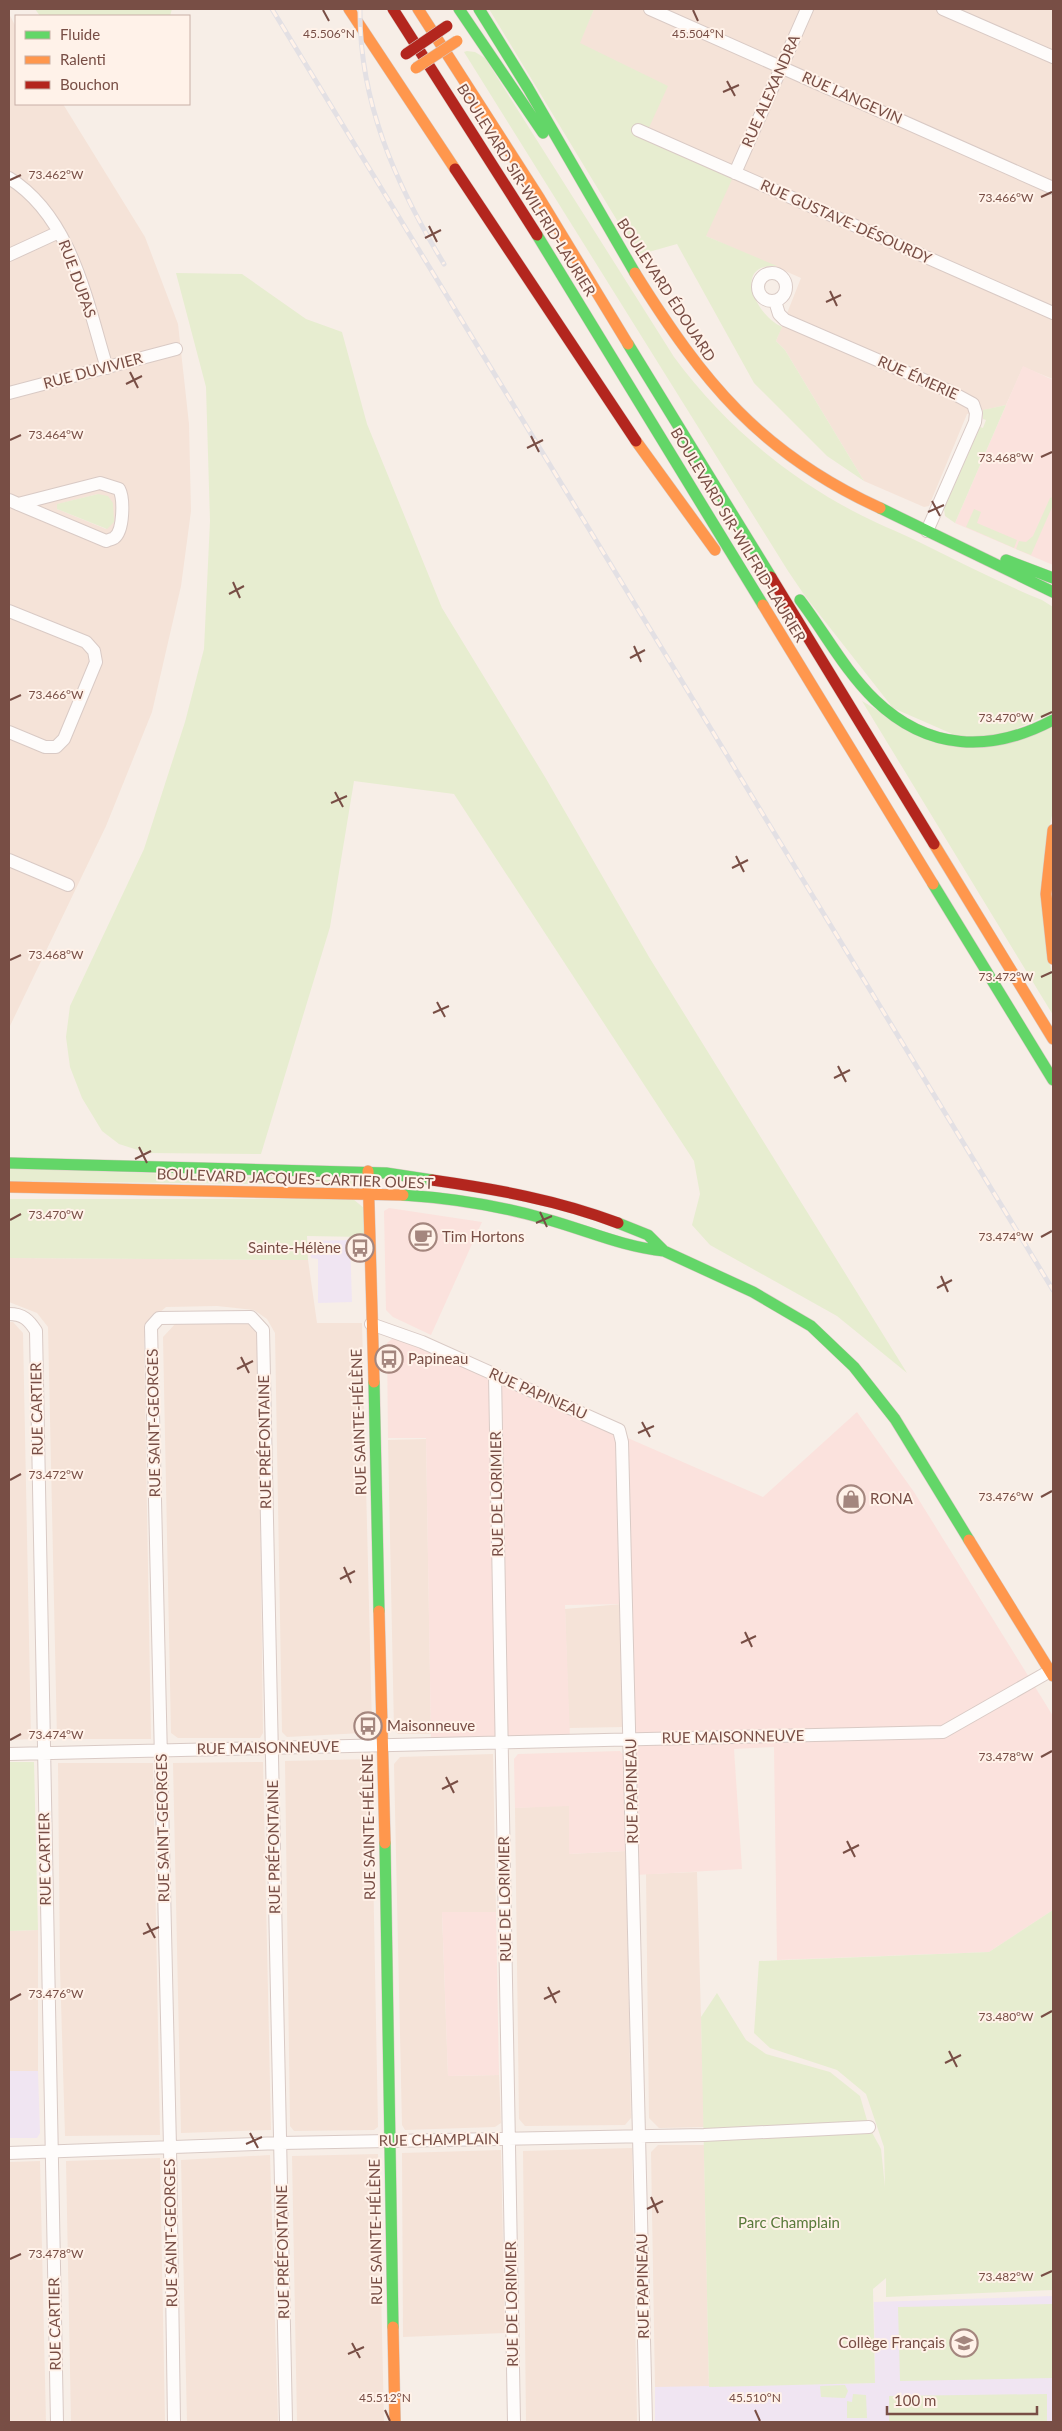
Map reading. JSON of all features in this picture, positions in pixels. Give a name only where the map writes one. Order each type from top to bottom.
[{"type":"main road","points":[[350,9],[514,259],[675,497],[790,649]]},
{"type":"main road","name":"BOULEVARD SIR-WILFRID-LAURIER","points":[[392,9],[527,218],[1053,1080]]},
{"type":"main road","name":"BOULEVARD SIR-WILFRID-LAURIER","points":[[418,9],[540,199],[1053,1039]]},
{"type":"main road","name":"BOULEVARD ÉDOUARD","points":[[479,9],[533,95],[601,216],[674,335],[706,378],[733,408],[774,446],[815,475],[865,503],[954,542],[1053,592]]},
{"type":"main road","points":[[388,66],[447,26],[465,11]]},
{"type":"main road","name":"BOULEVARD ÉDOUARD","points":[[465,11],[474,30],[601,216]]},
{"type":"main road","points":[[398,81],[486,22]]},
{"type":"main road","points":[[724,499],[862,685],[882,706],[904,723],[939,738],[980,743],[1020,736],[1053,720]]},
{"type":"main road","name":"BOULEVARD ÉDOUARD","points":[[954,542],[1053,578]]},
{"type":"main road","points":[[1053,830],[1048,860],[1046,899],[1053,959]]},
{"type":"main road","name":"BOULEVARD JACQUES-CARTIER OUEST","points":[[9,1164],[368,1172],[440,1179],[556,1202],[648,1235],[664,1251]]},
{"type":"main road","name":"RUE SAINTE-HÉLÈNE","points":[[368,1172],[383,1746],[394,2422]]},
{"type":"main road","name":"BOULEVARD JACQUES-CARTIER OUEST","points":[[9,1187],[369,1193],[435,1197],[475,1203],[546,1219],[643,1249],[664,1251],[752,1292],[811,1326],[854,1367],[894,1420],[1052,1673]]},
{"type":"street","name":"RUE LANGEVIN","points":[[650,9],[1053,188]]},
{"type":"street","name":"RUE ALEXANDRA","points":[[735,173],[807,9]]},
{"type":"street","points":[[943,9],[1053,57]]},
{"type":"street","name":"RUE GUSTAVE-DÉSOURDY","points":[[638,130],[1053,313]]},
{"type":"street","name":"RUE DUPAS","points":[[9,178],[26,189],[59,232],[75,265],[107,368]]},
{"type":"street","points":[[9,255],[59,232]]},
{"type":"street","name":"RUE ÉMERIE","points":[[775,301],[779,314],[787,322],[949,391],[973,404],[976,413],[975,422],[927,530]]},
{"type":"street","name":"RUE DUVIVIER","points":[[9,393],[176,349]]},
{"type":"street","points":[[100,483],[119,489],[123,497],[119,531],[115,537],[106,541],[13,502],[100,483]]},
{"type":"street","points":[[9,610],[86,642],[94,651],[96,662],[64,739],[56,748],[45,747],[9,732]]},
{"type":"street","points":[[9,860],[68,885]]},
{"type":"street","name":"RUE CARTIER","points":[[9,1314],[17,1314],[29,1320],[36,1331],[42,1754],[56,2422]]},
{"type":"street","name":"RUE PRÉFONTAINE","points":[[210,1317],[251,1317],[263,1330],[286,2422]]},
{"type":"street","name":"RUE SAINT-GEORGES","points":[[174,2422],[162,1751],[151,1327],[159,1318],[210,1317]]},
{"type":"street","name":"RUE PAPINEAU","points":[[372,1324],[422,1342],[619,1430],[622,1442],[631,1740],[646,2422]]},
{"type":"street","name":"RUE DE LORIMIER","points":[[495,1375],[514,2422]]},
{"type":"street","name":"RUE MAISONNEUVE","points":[[9,1754],[943,1732],[1052,1673]]},
{"type":"street","name":"RUE CHAMPLAIN","points":[[9,2153],[280,2142],[640,2136],[869,2127]]},
{"type":"shaded area","points":[[594,9],[1053,9],[1053,379],[1023,367],[1006,405],[967,414],[929,506],[924,507],[864,481],[785,350],[776,341],[801,278],[706,236],[646,134],[579,43]]},
{"type":"shaded area","points":[[9,14],[15,25],[15,105],[64,105],[145,237],[178,324],[189,424],[191,511],[181,586],[152,712],[106,826],[9,1028]],"holes":[[[98,494],[106,529],[57,509],[58,504]]]},
{"type":"shaded area","points":[[1023,366],[1053,380],[1053,565],[955,523]]},
{"type":"shaded area","points":[[389,1208],[482,1222],[431,1335],[393,1317],[386,1310],[384,1211]]},
{"type":"shaded area","points":[[350,1240],[352,1302],[318,1303],[318,1259],[311,1258],[310,1241]]},
{"type":"shaded area","points":[[9,1258],[308,1260],[317,1323],[362,1323],[372,1727],[362,1733],[287,1737],[282,1732],[275,1333],[267,1319],[254,1310],[217,1306],[166,1307],[152,1319],[144,1338],[151,1739],[57,1739],[48,1327],[37,1313],[9,1302]]},
{"type":"shaded area","points":[[9,1322],[13,1322],[23,1333],[31,1739],[9,1740]]},
{"type":"shaded area","points":[[176,1323],[247,1323],[258,1335],[263,1733],[260,1738],[178,1738],[171,1733],[163,1337]]},
{"type":"shaded area","points":[[393,1338],[424,1349],[763,1497],[857,1412],[914,1492],[1053,1716],[1053,1910],[989,1952],[777,1960],[774,1747],[734,1749],[742,1869],[636,1875],[628,1604],[565,1605],[570,1738],[431,1740],[426,1438],[388,1438],[387,1343]]},
{"type":"shaded area","points":[[426,1439],[431,1734],[398,1734],[394,1730],[388,1440]]},
{"type":"shaded area","points":[[622,1604],[624,1727],[569,1728],[565,1609]]},
{"type":"shaded area","points":[[620,1751],[625,1757],[626,1851],[569,1854],[569,1806],[515,1808],[514,1759],[518,1754]]},
{"type":"shaded area","points":[[493,1754],[496,1912],[442,1913],[448,2076],[499,2075],[501,2123],[495,2127],[405,2130],[402,2125],[394,1764],[400,1757]]},
{"type":"shaded area","points":[[371,1759],[378,2127],[374,2130],[294,2131],[290,2126],[285,1761]]},
{"type":"shaded area","points":[[263,1762],[271,2130],[181,2133],[173,1763]]},
{"type":"shaded area","points":[[58,1763],[153,1763],[160,2135],[65,2136],[60,1968]]},
{"type":"shaded area","points":[[569,1805],[569,1854],[626,1851],[631,2118],[625,2125],[525,2126],[519,2119],[515,1808]]},
{"type":"shaded area","points":[[697,1872],[704,2127],[659,2128],[649,2118],[646,1874]]},
{"type":"shaded area","points":[[442,1912],[496,1912],[499,2075],[448,2076]]},
{"type":"shaded area","points":[[38,1930],[38,2071],[9,2071],[9,1931]]},
{"type":"shaded area","points":[[9,2071],[38,2071],[40,2133],[37,2138],[9,2138]]},
{"type":"shaded area","points":[[658,2145],[704,2145],[709,2387],[655,2387],[651,2152]]},
{"type":"shaded area","points":[[632,2148],[637,2422],[526,2422],[523,2151]]},
{"type":"shaded area","points":[[501,2150],[505,2333],[403,2337],[402,2153]]},
{"type":"shaded area","points":[[378,2154],[384,2422],[297,2422],[292,2156]]},
{"type":"shaded area","points":[[270,2155],[278,2422],[187,2422],[181,2160]]},
{"type":"shaded area","points":[[160,2158],[165,2422],[71,2422],[66,2161]]},
{"type":"shaded area","points":[[40,2161],[46,2422],[9,2422],[9,2162]]},
{"type":"shaded area","name":"Collège Français","points":[[1053,2296],[1053,2422],[655,2422],[655,2387],[875,2383],[874,2302]]},
{"type":"green space","points":[[35,9],[172,9],[170,15],[39,15]]},
{"type":"green space","points":[[489,9],[594,9],[580,43],[668,86],[646,134],[735,173],[706,236],[777,266],[763,267],[755,273],[752,281],[752,291],[764,312],[772,321],[782,327],[776,341],[785,350],[864,481],[827,456],[754,383],[677,244],[638,255]]},
{"type":"green space","points":[[464,52],[475,52],[485,58],[674,357],[712,403],[733,424],[778,463],[827,496],[861,515],[1042,600],[1053,607],[1053,713],[1011,731],[957,736],[893,708],[805,596],[788,571]]},
{"type":"green space","points":[[176,273],[242,274],[306,319],[342,332],[367,424],[442,608],[545,777],[649,957],[907,1373],[837,1316],[710,1245],[692,1225],[700,1194],[694,1161],[454,794],[354,781],[330,927],[261,1154],[147,1153],[119,1144],[102,1131],[82,1098],[70,1067],[66,1037],[70,1006],[144,849],[185,722],[204,649],[210,521],[206,387]]},
{"type":"green space","points":[[1006,405],[955,523],[945,516],[944,509],[980,427],[983,428],[986,420],[983,419],[983,410]]},
{"type":"green space","points":[[98,494],[108,496],[113,503],[114,522],[107,529],[57,509],[57,504]]},
{"type":"green space","points":[[1053,497],[1053,505],[1031,555],[1016,549],[1019,541],[1026,542],[1033,536],[1050,498]]},
{"type":"green space","points":[[974,509],[981,512],[977,523],[1017,540],[1014,548],[966,527]]},
{"type":"green space","points":[[862,701],[927,739],[1053,725],[1053,811],[1045,847],[1048,956],[1053,978],[1053,1015]]},
{"type":"green space","points":[[9,1168],[353,1182],[352,1185],[9,1181]]},
{"type":"green space","points":[[9,1199],[353,1199],[364,1208],[365,1237],[307,1236],[308,1260],[9,1258]]},
{"type":"green space","points":[[9,1762],[34,1762],[38,1930],[9,1931]]},
{"type":"green space","name":"Parc Champlain","points":[[1053,1910],[1053,2290],[886,2297],[886,2278],[873,2289],[875,2383],[709,2387],[701,2017],[717,1993],[746,2040],[766,2054],[830,2072],[860,2096],[869,2127],[881,2149],[885,2187],[884,2147],[866,2094],[837,2070],[770,2048],[754,2033],[759,1961],[989,1952]]},
{"type":"green space","points":[[1052,2304],[1053,2378],[900,2381],[898,2307]]},
{"type":"green space","points":[[845,2385],[848,2391],[845,2398],[821,2397],[820,2386]]},
{"type":"green space","points":[[853,2394],[866,2395],[867,2418],[847,2418],[847,2401],[852,2402]]},
{"type":"green space","points":[[1047,2394],[1047,2422],[889,2422],[889,2396]]},
{"type":"railway","points":[[272,9],[1053,1290]]},
{"type":"railway","points":[[360,9],[361,43],[373,110],[396,173],[410,204],[444,264]]},
{"type":"traffic: fast","points":[[459,9],[543,133]]},
{"type":"traffic: fast","points":[[479,9],[528,88],[635,273]]},
{"type":"traffic: fast","points":[[537,235],[763,605]]},
{"type":"traffic: fast","points":[[628,344],[771,577]]},
{"type":"traffic: fast","points":[[880,508],[1053,592]]},
{"type":"traffic: fast","points":[[1006,560],[1053,578]]},
{"type":"traffic: fast","points":[[800,600],[864,689],[895,717],[916,729],[938,737],[983,742],[1030,731],[1053,720]]},
{"type":"traffic: fast","points":[[933,884],[1053,1080]]},
{"type":"traffic: fast","points":[[9,1163],[386,1173],[432,1180]]},
{"type":"traffic: fast","points":[[403,1195],[458,1200],[493,1206],[561,1223],[634,1246],[664,1251]]},
{"type":"traffic: fast","points":[[618,1223],[648,1235],[664,1251],[753,1292],[811,1326],[854,1367],[895,1419],[969,1540]]},
{"type":"traffic: fast","points":[[374,1382],[379,1611]]},
{"type":"traffic: fast","points":[[385,1843],[393,2327]]},
{"type":"traffic: slow","points":[[349,9],[455,169]]},
{"type":"traffic: slow","points":[[418,9],[540,199],[628,344]]},
{"type":"traffic: slow","points":[[416,68],[457,41]]},
{"type":"traffic: slow","points":[[635,273],[685,348],[738,411],[768,438],[801,463],[838,487],[880,508]]},
{"type":"traffic: slow","points":[[636,441],[715,550]]},
{"type":"traffic: slow","points":[[763,605],[933,884]]},
{"type":"traffic: slow","points":[[1053,830],[1046,894],[1053,959]]},
{"type":"traffic: slow","points":[[934,844],[1053,1039]]},
{"type":"traffic: slow","points":[[368,1171],[374,1382]]},
{"type":"traffic: slow","points":[[9,1187],[403,1195]]},
{"type":"traffic: slow","points":[[969,1540],[1053,1676]]},
{"type":"traffic: slow","points":[[379,1611],[385,1843]]},
{"type":"traffic: slow","points":[[393,2327],[395,2422]]},
{"type":"traffic: jam","points":[[393,9],[537,235]]},
{"type":"traffic: jam","points":[[406,54],[447,26]]},
{"type":"traffic: jam","points":[[455,169],[636,441]]},
{"type":"traffic: jam","points":[[771,577],[934,844]]},
{"type":"traffic: jam","points":[[432,1180],[526,1196],[618,1223]]},
{"type":"place","name":"Tim Hortons","points":[[423,1237]]},
{"type":"place","name":"Sainte-Hélène","points":[[360,1248]]},
{"type":"place","name":"Papineau","points":[[389,1359]]},
{"type":"place","name":"RONA","points":[[851,1499]]},
{"type":"place","name":"Maisonneuve","points":[[368,1726]]},
{"type":"place","name":"Collège Français","points":[[964,2343]]}]
